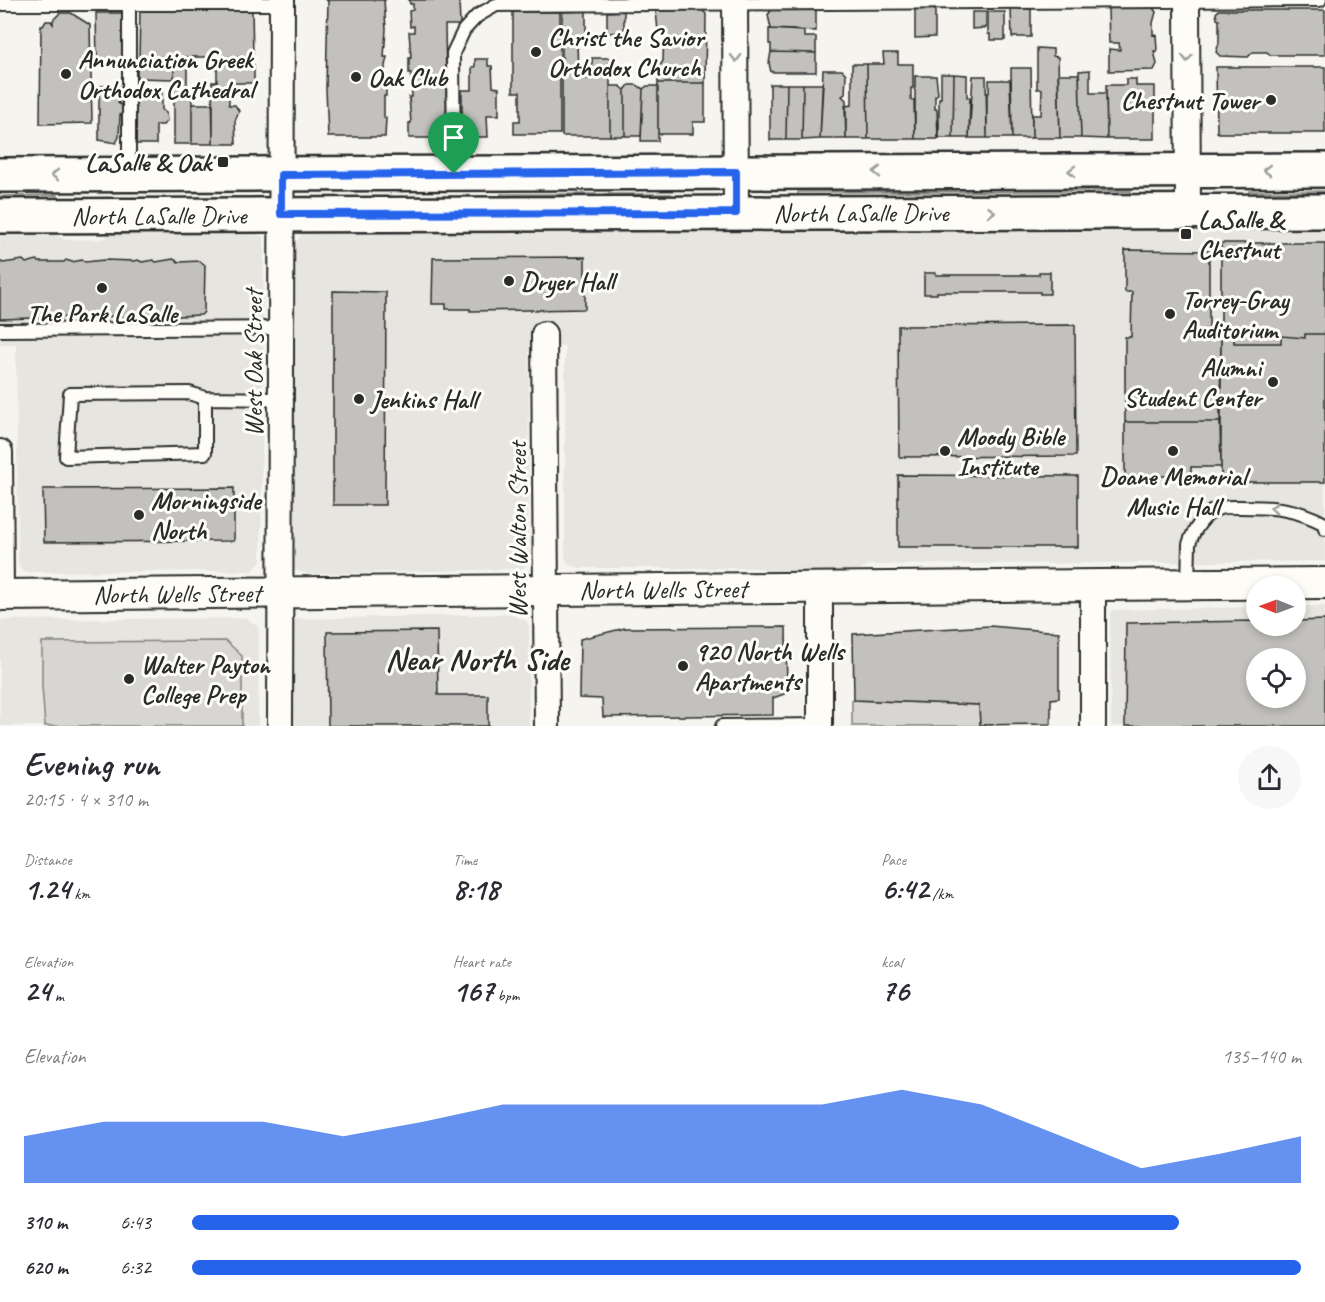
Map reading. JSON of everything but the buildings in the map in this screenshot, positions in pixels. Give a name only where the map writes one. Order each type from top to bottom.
[{"type":"main road","name":"North LaSalle Drive","points":[[0,175],[1325,170]]},
{"type":"main road","name":"North LaSalle Drive","points":[[0,216],[1325,211]]},
{"type":"street","points":[[1188,0],[1188,211]]},
{"type":"street","points":[[735,1],[736,213]]},
{"type":"street","name":"West Oak Street","points":[[280,726],[282,2]]},
{"type":"street","name":"West Walton Street","points":[[544,334],[547,726]]},
{"type":"street","points":[[0,452],[1,595]]},
{"type":"street","name":"North Wells Street","points":[[1,595],[1325,583]]},
{"type":"street","points":[[1093,585],[1093,726]]},
{"type":"street","points":[[820,587],[820,725]]},
{"type":"lane","points":[[454,174],[453,53],[464,30],[477,16],[495,5],[735,1],[1320,0]]},
{"type":"lane","points":[[0,4],[282,2]]},
{"type":"lane","points":[[129,4],[129,175]]},
{"type":"lane","points":[[0,330],[281,328]]},
{"type":"lane","points":[[205,398],[205,453],[66,457],[70,394],[189,393],[205,398],[281,399]]},
{"type":"lane","points":[[1188,584],[1191,538],[1206,516],[1218,508],[1272,507],[1307,514],[1325,524],[1325,529]]},
{"type":"lane","points":[[722,726],[820,725]]},
{"type":"shaded area","points":[[1131,191],[1131,198],[798,199],[798,192]]},
{"type":"shaded area","points":[[1249,191],[1325,191],[1325,197],[1249,197]]},
{"type":"shaded area","points":[[501,194],[671,194],[671,200],[501,201]]},
{"type":"shaded area","points":[[57,195],[58,202],[0,203],[0,196]]},
{"type":"shaded area","name":"Moody Bible Institute","points":[[1325,228],[1325,561],[867,565],[859,571],[767,572],[761,568],[579,568],[568,564],[565,556],[565,346],[529,346],[528,560],[526,566],[522,569],[309,574],[292,568],[292,343],[296,337],[296,244],[301,234],[306,232]]},
{"type":"shaded area","points":[[119,229],[257,232],[264,238],[261,560],[253,571],[28,572],[22,571],[18,563],[16,344],[0,344],[0,232],[50,231],[66,240],[103,239]]},
{"type":"shaded area","points":[[1306,606],[1325,606],[1325,726],[1111,726],[1110,614],[1113,610],[1246,607],[1246,636],[1306,636]]},
{"type":"shaded area","points":[[511,614],[527,621],[529,627],[529,726],[288,726],[291,627],[296,619]]},
{"type":"shaded area","name":"Walter Payton College Prep","points":[[247,618],[258,627],[259,633],[258,726],[0,726],[0,620]]},
{"type":"shaded area","name":"Walter Payton College Prep","points":[[226,641],[242,656],[242,726],[45,726],[42,642]]},
{"type":"shaded area","points":[[852,700],[979,705],[980,726],[852,726]]},
{"type":"place","name":"Christ the Savior Orthodox Church","points":[[536,52]]},
{"type":"place","name":"Annunciation Greek Orthodox Cathedral","points":[[66,74]]},
{"type":"place","name":"Oak Club","points":[[356,77]]},
{"type":"place","name":"Chestnut Tower","points":[[1271,100]]},
{"type":"place","name":"LaSalle & Oak","points":[[223,162]]},
{"type":"place","name":"LaSalle & Chestnut","points":[[1186,234]]},
{"type":"place","name":"Dryer Hall","points":[[509,281]]},
{"type":"place","name":"The Park LaSalle","points":[[102,288]]},
{"type":"place","name":"Torrey-Gray Auditorium","points":[[1170,314]]},
{"type":"place","name":"Alumni Student Center","points":[[1273,382]]},
{"type":"place","name":"Jenkins Hall","points":[[359,399]]},
{"type":"place","name":"Moody Bible Institute","points":[[945,451]]},
{"type":"place","name":"Doane Memorial Music Hall","points":[[1173,451]]},
{"type":"place","name":"Morningside North","points":[[139,515]]},
{"type":"place","name":"920 North Wells Apartments","points":[[683,666]]},
{"type":"place","name":"Walter Payton College Prep","points":[[129,679]]},
{"type":"district","name":"Near North Side","points":[[477,659]]},
{"type":"route","points":[[736,172],[736,213],[281,214],[281,175],[454,174],[736,172]]}]
